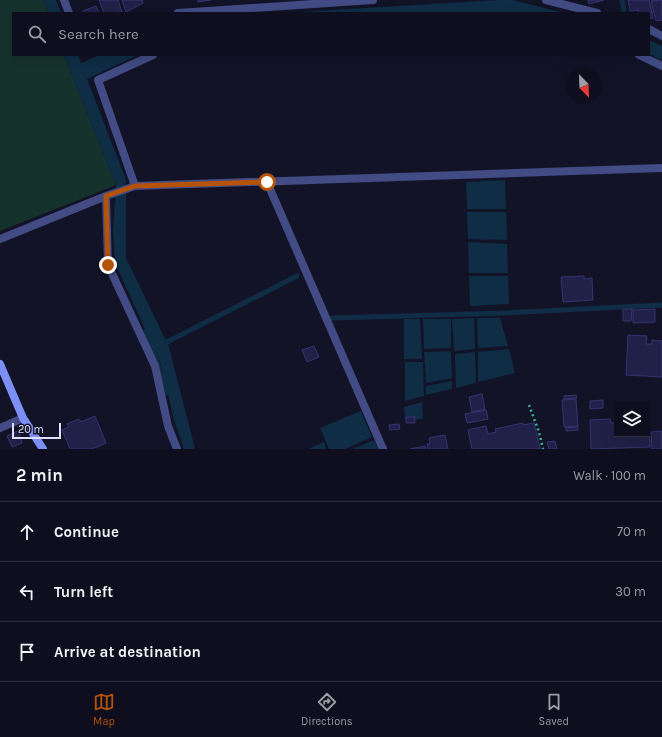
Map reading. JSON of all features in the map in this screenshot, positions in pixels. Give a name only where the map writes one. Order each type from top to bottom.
[{"type":"street","points":[[64,0],[69,12]]},
{"type":"street","points":[[193,12],[373,0]]},
{"type":"street","points":[[546,0],[593,12]]},
{"type":"street","points":[[650,30],[662,36]]},
{"type":"street","points":[[135,186],[98,80],[151,56]]},
{"type":"street","points":[[641,56],[662,66]]},
{"type":"street","points":[[0,239],[106,196],[135,186],[662,168]]},
{"type":"street","points":[[267,182],[383,449]]},
{"type":"street","points":[[106,196],[108,265],[155,366],[168,426],[177,449]]},
{"type":"street","points":[[0,364],[23,418],[43,449]]},
{"type":"street","points":[[0,428],[23,418]]},
{"type":"path","points":[[528,405],[539,432],[543,449]]},
{"type":"green space","points":[[0,0],[43,0],[48,12],[12,12],[12,56],[64,56],[116,185],[0,231]]},
{"type":"water","points":[[43,0],[56,0],[61,12],[48,12]]},
{"type":"water","points":[[513,0],[560,12],[298,12]]},
{"type":"water","points":[[650,40],[662,46],[662,60],[650,54]]},
{"type":"water","points":[[64,56],[78,56],[81,63],[98,56],[136,56],[87,79],[126,180],[126,258],[169,347],[195,449],[184,449],[174,420],[161,364],[115,263],[113,231],[116,185]]},
{"type":"water","points":[[505,180],[506,209],[467,209],[466,182]]},
{"type":"water","points":[[467,212],[506,212],[507,240],[468,239]]},
{"type":"water","points":[[468,242],[507,244],[508,273],[469,273]]},
{"type":"water","points":[[469,276],[508,276],[509,304],[470,306]]},
{"type":"water","points":[[474,318],[475,349],[454,351],[452,319]]},
{"type":"water","points":[[477,318],[500,318],[508,346],[478,348]]},
{"type":"water","points":[[404,319],[420,319],[422,359],[404,359]]},
{"type":"water","points":[[423,319],[451,319],[451,348],[424,349]]},
{"type":"water","points":[[509,349],[515,373],[478,382],[478,352]]},
{"type":"water","points":[[451,351],[452,378],[426,383],[424,352]]},
{"type":"water","points":[[475,352],[476,383],[456,388],[455,354]]},
{"type":"water","points":[[405,362],[423,362],[424,396],[405,401]]},
{"type":"water","points":[[452,381],[452,389],[426,395],[426,386]]},
{"type":"water","points":[[422,402],[423,419],[405,420],[404,407]]},
{"type":"water","points":[[361,411],[372,437],[345,449],[329,449],[320,428]]},
{"type":"water","points":[[374,440],[378,449],[352,449]]},
{"type":"water","points":[[324,442],[326,449],[308,449]]},
{"type":"building","points":[[99,0],[118,0],[122,12],[104,12]]},
{"type":"building","points":[[122,0],[142,0],[143,3],[126,12]]},
{"type":"building","points":[[198,0],[211,0],[198,2]]},
{"type":"building","points":[[588,0],[604,0],[589,4]]},
{"type":"building","points":[[628,0],[649,0],[652,12],[638,12],[638,10],[630,11]]},
{"type":"building","points":[[662,0],[662,20],[656,21],[651,1]]},
{"type":"building","points":[[96,6],[99,12],[83,12]]},
{"type":"building","points":[[652,12],[653,18],[650,19],[650,13]]},
{"type":"building","points":[[584,276],[584,279],[592,278],[593,300],[563,302],[561,277]]},
{"type":"building","points":[[623,309],[632,309],[631,321],[623,321]]},
{"type":"building","points":[[655,309],[655,322],[633,323],[633,310]]},
{"type":"building","points":[[628,335],[647,336],[646,344],[652,344],[652,340],[662,341],[662,377],[626,375]]},
{"type":"building","points":[[314,346],[319,357],[307,362],[302,350]]},
{"type":"building","points":[[482,394],[485,409],[472,412],[469,397]]},
{"type":"building","points":[[576,395],[577,398],[564,399],[564,396]]},
{"type":"building","points":[[576,399],[578,426],[564,427],[562,400]]},
{"type":"building","points":[[603,400],[603,408],[590,409],[590,401]]},
{"type":"building","points":[[486,410],[488,419],[467,423],[465,414]]},
{"type":"building","points":[[95,416],[106,443],[92,449],[70,449],[62,430],[69,427],[67,424],[79,419],[81,422]]},
{"type":"building","points":[[406,417],[415,417],[415,423],[406,423]]},
{"type":"building","points":[[610,419],[611,423],[614,422],[614,437],[650,437],[650,447],[591,449],[590,420]]},
{"type":"building","points":[[523,423],[523,425],[534,423],[540,449],[472,449],[468,430],[486,426],[488,434],[496,432],[495,429]]},
{"type":"building","points":[[399,424],[400,429],[390,430],[389,425]]},
{"type":"building","points":[[578,427],[578,430],[566,431],[566,428]]},
{"type":"building","points":[[18,431],[22,443],[12,447],[7,436]]},
{"type":"building","points":[[662,431],[662,449],[652,449],[651,432]]},
{"type":"building","points":[[445,435],[448,449],[428,449],[427,444],[430,444],[429,438]]},
{"type":"building","points":[[555,441],[557,449],[549,449],[547,442]]},
{"type":"building","points":[[425,446],[426,449],[410,449]]},
{"type":"waterway","points":[[622,0],[624,10]]},
{"type":"waterway","points":[[167,342],[297,276]]},
{"type":"waterway","points":[[332,318],[504,313],[662,305]]},
{"type":"waterway","points":[[146,331],[168,393]]},
{"type":"route","points":[[108,265],[106,196],[135,186],[267,182]]}]
